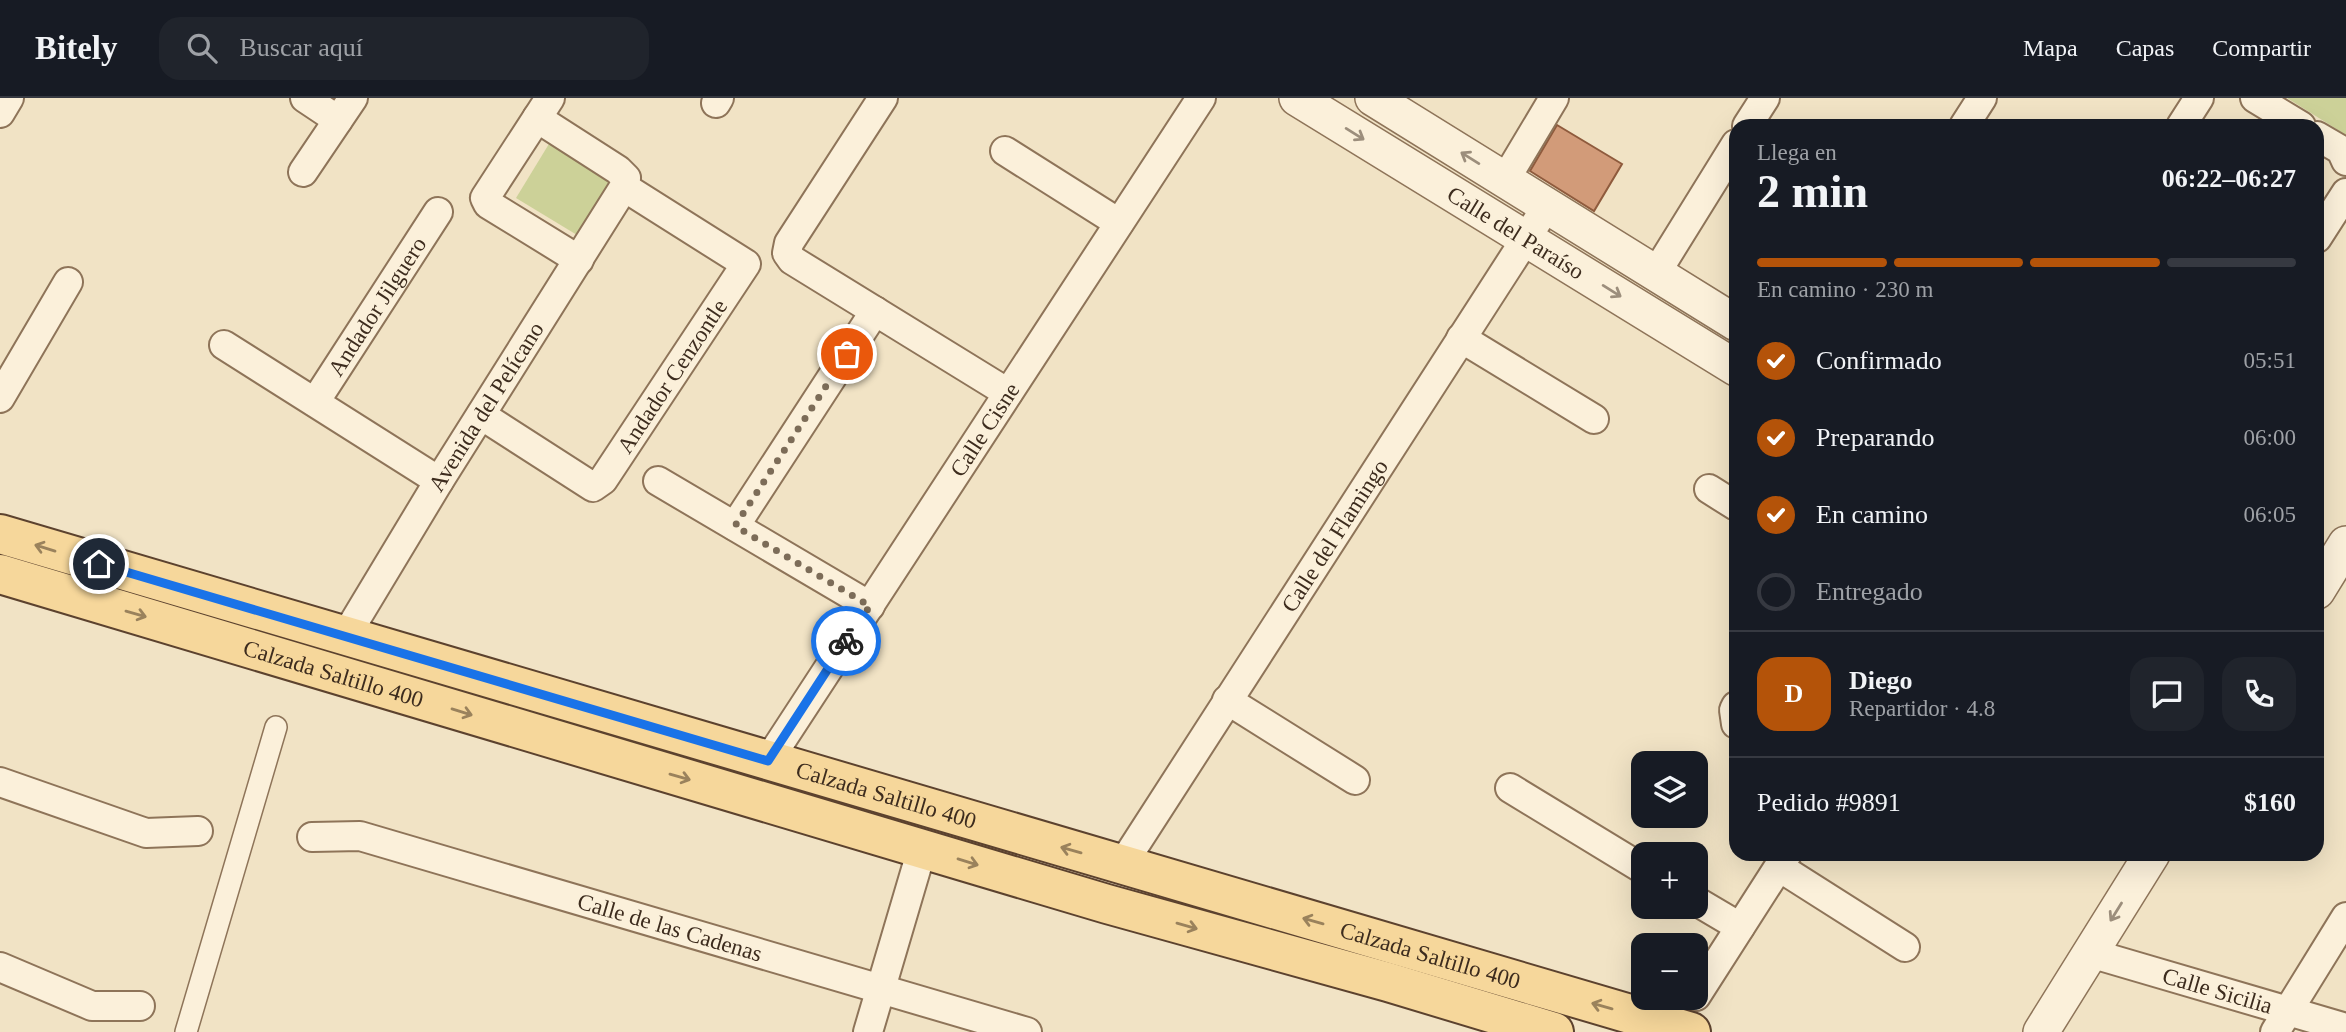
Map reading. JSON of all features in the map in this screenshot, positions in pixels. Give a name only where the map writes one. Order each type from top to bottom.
[{"type":"main road","name":"Calzada Saltillo 400","points":[[0,534],[1122,865],[1689,1013]]},
{"type":"main road","name":"Calzada Saltillo 400","points":[[0,574],[1107,904],[1388,982],[1554,1032]]},
{"type":"street","points":[[0,113],[9,98]]},
{"type":"street","points":[[303,172],[345,109],[305,98]]},
{"type":"street","points":[[883,98],[789,243],[787,253],[792,260],[1008,393]]},
{"type":"street","name":"Calle Cisne","points":[[768,761],[1201,98]]},
{"type":"street","name":"Calle del Paraíso","points":[[1297,98],[1729,364]]},
{"type":"street","name":"Calle del Paraíso","points":[[1373,98],[1729,319]]},
{"type":"street","points":[[1505,180],[1554,98]]},
{"type":"street","points":[[1752,119],[1765,98]]},
{"type":"street","points":[[1968,119],[1982,98]]},
{"type":"street","points":[[2186,119],[2199,98]]},
{"type":"street","points":[[2255,98],[2290,119]]},
{"type":"street","points":[[579,260],[488,204],[485,198],[543,108],[618,170],[625,182]]},
{"type":"street","points":[[2324,140],[2342,150],[2346,161]]},
{"type":"street","points":[[1005,151],[1119,223]]},
{"type":"street","points":[[1656,273],[1729,155]]},
{"type":"street","name":"Avenida del Pelícano","points":[[345,637],[625,182]]},
{"type":"street","name":"Andador Cenzontle","points":[[481,415],[593,487],[603,480],[746,264],[625,182]]},
{"type":"street","points":[[2324,227],[2346,193]]},
{"type":"street","name":"Calle del Flamingo","points":[[1122,865],[1547,206]]},
{"type":"street","name":"Andador Jilguero","points":[[315,402],[438,212]]},
{"type":"street","points":[[0,398],[68,282]]},
{"type":"street","points":[[735,526],[875,311]]},
{"type":"street","points":[[1461,338],[1594,419]]},
{"type":"street","points":[[224,345],[439,481]]},
{"type":"street","points":[[658,481],[870,606]]},
{"type":"street","points":[[1709,489],[1729,502]]},
{"type":"street","points":[[2324,580],[2346,544]]},
{"type":"street","points":[[1227,701],[1355,780]]},
{"type":"street","points":[[186,1032],[276,727]]},
{"type":"street","points":[[0,782],[146,833],[198,831]]},
{"type":"street","points":[[1510,788],[1631,862]]},
{"type":"street","name":"Calle de las Cadenas","points":[[312,837],[360,836],[1027,1032]]},
{"type":"street","points":[[868,1032],[922,849]]},
{"type":"street","points":[[1689,1013],[1782,861]]},
{"type":"street","points":[[1784,861],[1905,947]]},
{"type":"street","points":[[2041,1032],[2148,861]]},
{"type":"street","points":[[1708,908],[1740,928]]},
{"type":"street","points":[[2281,1021],[2346,917]]},
{"type":"street","name":"Calle Sicilia","points":[[2090,953],[2281,1021],[2346,1028]]},
{"type":"street","points":[[0,967],[92,1006],[140,1006]]},
{"type":"green space","points":[[2287,98],[2346,98],[2346,135]]},
{"type":"green space","points":[[555,134],[621,174],[582,238],[516,198]]},
{"type":"building","points":[[1557,125],[1622,164],[1594,211],[1530,171]]},
{"type":"way so far","points":[[846,641],[870,606],[735,526],[847,354]]},
{"type":"route","points":[[99,564],[768,761],[846,641]]}]
